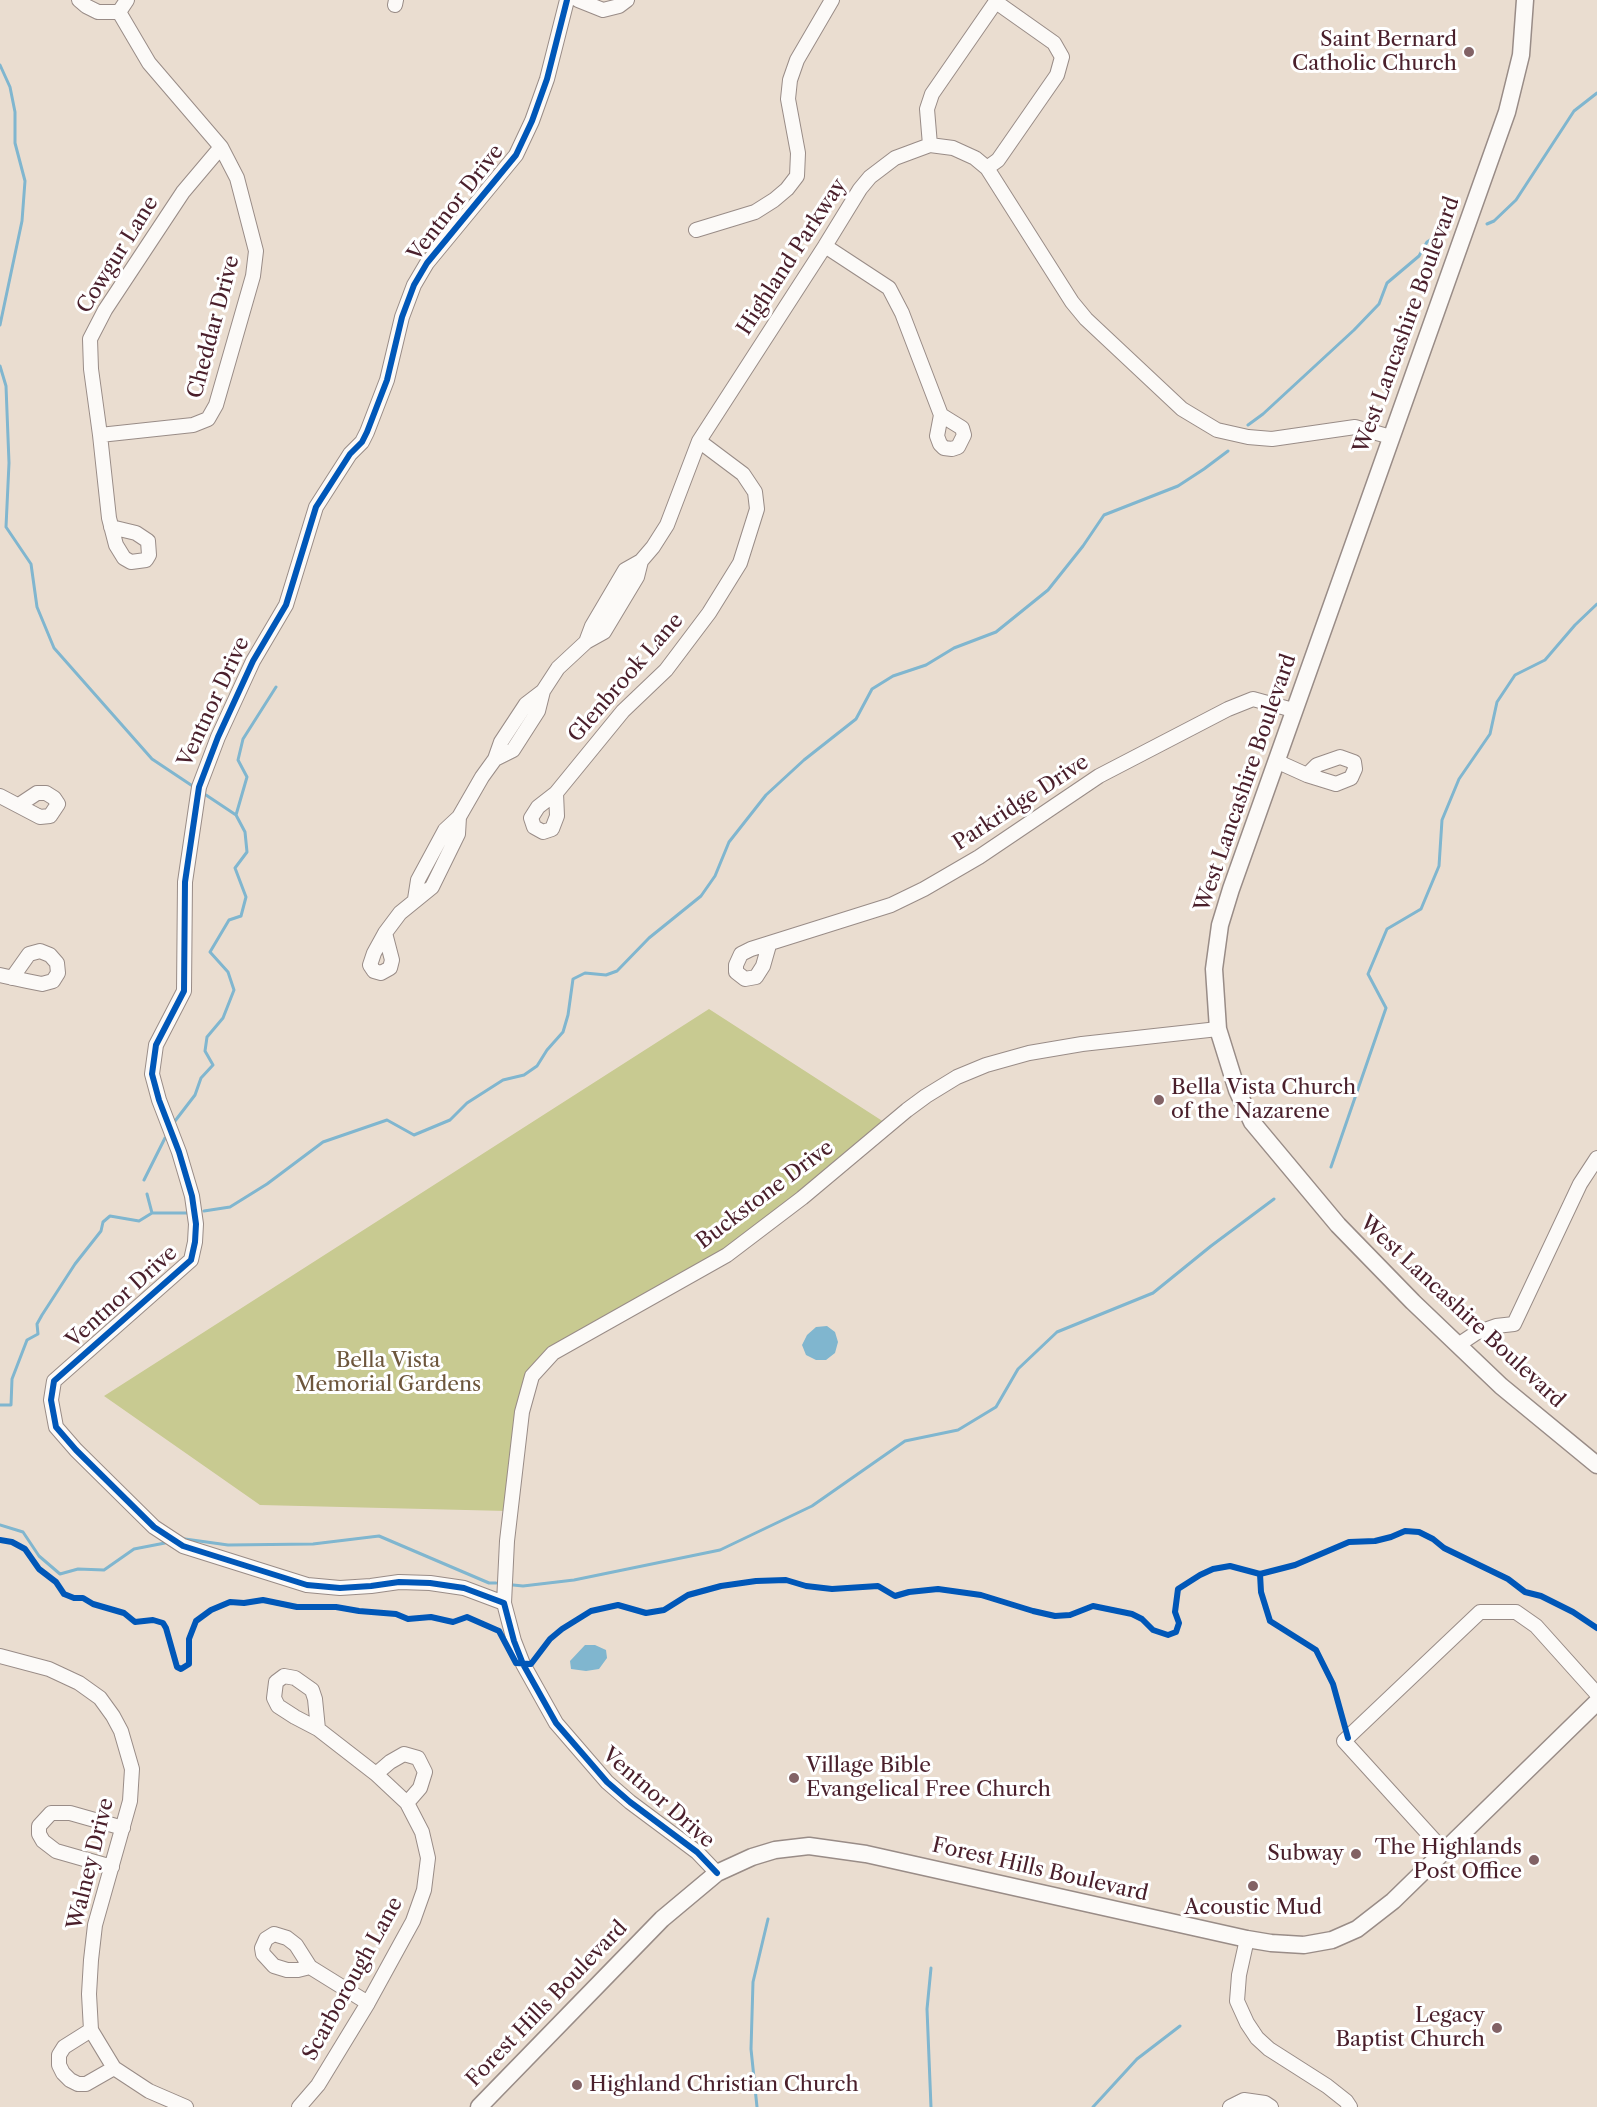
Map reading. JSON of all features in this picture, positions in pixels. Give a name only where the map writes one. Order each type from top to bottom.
[{"type":"main road","name":"West Lancashire Boulevard","points":[[1526,0],[1521,56],[1508,112],[1293,710],[1231,890],[1220,925],[1214,969],[1218,1029],[1237,1090],[1252,1122],[1338,1225],[1413,1302],[1501,1386],[1597,1465]]},
{"type":"main road","name":"Forest Hills Boulevard","points":[[479,2107],[662,1919],[717,1873],[752,1857],[775,1850],[809,1846],[866,1854],[1247,1939],[1304,1945],[1332,1940],[1357,1929],[1394,1901],[1597,1702]]},
{"type":"street","points":[[79,0],[98,12],[119,12],[127,0]]},
{"type":"street","name":"Ventnor Drive","points":[[567,0],[547,80],[532,121],[516,155],[427,263],[414,285],[402,317],[387,380],[367,432],[316,507],[286,605],[253,662],[218,737],[199,787],[185,882],[184,990],[156,1045],[152,1074],[192,1196],[196,1224],[191,1260],[54,1381],[51,1400],[57,1427],[76,1450],[154,1527],[183,1546],[307,1585],[340,1588],[399,1582],[430,1583],[464,1588],[504,1603],[523,1664],[562,1731],[608,1782],[630,1802],[697,1852],[717,1873]]},
{"type":"street","points":[[578,0],[603,10],[620,6],[627,0]]},
{"type":"street","points":[[696,230],[755,212],[787,189],[797,176],[798,153],[788,99],[790,80],[797,60],[832,0]]},
{"type":"street","points":[[987,168],[999,160],[1057,75],[1062,57],[1054,43],[997,1],[932,94],[927,109],[930,145],[953,148],[975,158],[987,168],[1072,302],[1086,319],[1182,409],[1216,430],[1248,437],[1272,439],[1355,427],[1391,437]]},
{"type":"street","name":"Cheddar Drive","points":[[100,435],[193,425],[208,419],[216,405],[253,276],[256,251],[237,178],[221,147],[149,63],[119,12]]},
{"type":"street","name":"Highland Parkway","points":[[385,933],[400,913],[415,899],[418,880],[445,830],[459,817],[495,759],[501,742],[526,704],[543,691],[558,668],[586,642],[603,632],[637,577],[641,561],[667,525],[699,441],[860,189],[870,177],[896,158],[930,145]]},
{"type":"street","name":"Cowgur Lane","points":[[100,435],[90,369],[90,339],[105,310],[183,192],[221,147]]},
{"type":"street","points":[[825,246],[889,288],[902,313],[941,415]]},
{"type":"street","points":[[100,435],[111,527]]},
{"type":"street","name":"Glenbrook Lane","points":[[556,793],[623,711],[666,670],[709,614],[740,563],[757,509],[755,492],[743,474],[699,441]]},
{"type":"street","name":"Parkridge Drive","points":[[769,945],[891,905],[924,889],[979,856],[1099,776],[1228,709],[1253,699],[1293,710]]},
{"type":"street","points":[[1276,761],[1307,775]]},
{"type":"street","points":[[0,796],[19,805]]},
{"type":"street","name":"Buckstone Drive","points":[[504,1603],[507,1541],[522,1412],[532,1376],[553,1353],[727,1255],[792,1205],[907,1110],[957,1077],[986,1065],[1029,1053],[1082,1044],[1218,1029]]},
{"type":"street","points":[[1458,1345],[1476,1333],[1496,1326],[1514,1324],[1580,1184],[1597,1158]]},
{"type":"street","points":[[1444,1851],[1344,1741],[1480,1612],[1516,1612],[1529,1621],[1597,1694]]},
{"type":"street","name":"Walney Drive","points":[[0,1656],[50,1669],[79,1683],[100,1698],[113,1716],[126,1746],[132,1770],[130,1801],[95,1925],[90,1960],[91,2030]]},
{"type":"street","name":"Scarborough Lane","points":[[299,2107],[318,2085],[368,2003],[413,1921],[424,1890],[428,1858],[422,1832],[407,1803],[376,1774],[318,1729]]},
{"type":"street","points":[[376,1774],[404,1754],[418,1758],[425,1772],[420,1788],[407,1803]]},
{"type":"street","points":[[112,1867],[56,1851],[43,1841],[39,1834],[39,1826],[51,1813],[70,1813],[123,1828]]},
{"type":"street","points":[[1247,1939],[1239,1975],[1237,2001],[1247,2023],[1257,2038],[1269,2049],[1327,2086],[1350,2107]]},
{"type":"street","points":[[310,1967],[368,2003]]},
{"type":"street","points":[[114,2068],[86,2084],[78,2084],[63,2073],[59,2065],[59,2055],[64,2047],[91,2030],[114,2068],[149,2091],[186,2107]]},
{"type":"street","points":[[1230,2107],[1244,2100],[1265,2103],[1271,2107]]},
{"type":"green space","name":"Bella Vista Memorial Gardens","points":[[709,1009],[884,1122],[804,1190],[717,1254],[535,1365],[507,1511],[260,1505],[104,1396]]},
{"type":"water","points":[[827,1326],[835,1332],[838,1342],[835,1353],[826,1360],[816,1360],[806,1355],[802,1345],[807,1335],[816,1327]]},
{"type":"water","points":[[585,1645],[595,1645],[606,1650],[607,1658],[599,1669],[586,1671],[571,1669],[570,1661]]},
{"type":"waterway","points":[[0,65],[10,87],[15,112],[15,143],[25,181],[22,221],[0,325]]},
{"type":"waterway","points":[[1487,224],[1494,221],[1516,200],[1574,111],[1597,93]]},
{"type":"waterway","points":[[1248,425],[1263,414],[1354,330],[1379,304],[1387,283],[1419,256],[1427,242],[1443,232]]},
{"type":"waterway","points":[[0,366],[6,386],[9,463],[6,527],[31,564],[37,607],[54,648],[152,759],[191,785]]},
{"type":"waterway","points":[[204,1211],[230,1207],[267,1184],[323,1142],[387,1120],[414,1135],[450,1120],[467,1103],[503,1080],[524,1075],[537,1066],[563,1032],[573,979],[585,973],[606,975],[617,971],[649,938],[701,896],[715,876],[729,842],[766,795],[804,760],[856,719],[872,689],[893,676],[926,665],[954,648],[996,632],[1048,590],[1104,515],[1178,486],[1228,451]]},
{"type":"waterway","points":[[1331,1167],[1386,1008],[1368,974],[1387,929],[1421,909],[1439,866],[1442,820],[1459,779],[1490,734],[1497,702],[1515,675],[1545,660],[1575,625],[1597,604]]},
{"type":"waterway","points":[[175,1121],[195,1095],[201,1078],[213,1065],[205,1051],[207,1037],[223,1018],[234,990],[228,972],[210,952],[229,920],[241,916],[246,897],[235,868],[247,852],[245,832],[236,815],[247,777],[238,760],[243,739],[276,687]]},
{"type":"waterway","points":[[206,795],[236,815]]},
{"type":"waterway","points":[[144,1180],[165,1138]]},
{"type":"waterway","points":[[147,1194],[152,1213]]},
{"type":"waterway","points":[[513,1585],[523,1586],[574,1580],[720,1550],[812,1506],[905,1441],[958,1430],[996,1407],[1018,1369],[1057,1332],[1153,1293],[1274,1199]]},
{"type":"waterway","points":[[0,1405],[11,1405],[12,1379],[27,1340],[38,1334],[37,1324],[42,1315],[75,1264],[101,1231],[103,1222],[110,1216],[139,1221],[152,1213],[187,1213]]},
{"type":"waterway","points":[[0,1525],[23,1532],[39,1556],[60,1574],[78,1569],[104,1570],[134,1549],[165,1543]]},
{"type":"waterway","points":[[185,1539],[228,1545],[313,1544],[379,1536],[489,1583],[496,1583]]},
{"type":"waterway","points":[[757,2107],[751,2049],[753,1982],[768,1919]]},
{"type":"waterway","points":[[931,1968],[927,2009],[931,2107]]},
{"type":"waterway","points":[[1093,2107],[1137,2059],[1180,2026]]},
{"type":"cycle path","points":[[567,0],[547,79],[532,121],[516,155],[427,263],[414,285],[402,317],[387,380],[367,432],[316,507],[286,605],[253,661],[218,737],[199,787],[185,882],[184,991],[156,1045],[152,1074],[192,1196],[196,1224],[191,1260],[54,1381],[51,1400],[56,1427],[76,1450],[154,1527],[183,1546],[307,1585],[340,1588],[399,1582],[430,1583],[464,1588],[504,1603],[523,1664],[556,1723],[607,1782],[697,1852],[717,1873]]},
{"type":"cycle path","points":[[0,1540],[12,1542],[25,1549],[39,1569],[56,1582],[64,1594],[74,1598],[83,1598],[93,1604],[124,1613],[135,1622],[153,1620],[163,1623],[177,1667],[181,1669],[189,1664],[189,1639],[196,1621],[211,1610],[230,1602],[244,1603],[263,1600],[297,1607],[336,1607],[396,1614],[408,1619],[431,1617],[453,1622],[467,1617],[499,1631],[516,1663],[531,1664],[550,1639],[591,1611],[618,1605],[646,1613],[664,1610],[688,1595],[721,1586],[756,1581],[786,1580],[806,1586],[832,1589],[878,1586],[895,1596],[938,1589],[981,1595],[1055,1616],[1070,1615],[1093,1606],[1132,1614],[1142,1619],[1153,1630],[1168,1635],[1176,1632],[1179,1623],[1175,1612],[1178,1589],[1213,1569],[1230,1566],[1260,1574],[1295,1565],[1349,1542],[1375,1541],[1405,1531],[1419,1532],[1433,1539],[1444,1548],[1508,1579],[1525,1592],[1541,1596],[1573,1612],[1597,1628]]},
{"type":"cycle path","points":[[1260,1574],[1261,1592],[1270,1621],[1316,1650],[1333,1684],[1348,1738]]},
{"type":"place","name":"Saint Bernard Catholic Church","points":[[1469,52]]},
{"type":"place","name":"Bella Vista Church of the Nazarene","points":[[1159,1100]]},
{"type":"place","name":"Village Bible Evangelical Free Church","points":[[794,1778]]},
{"type":"place","name":"Subway","points":[[1356,1854]]},
{"type":"place","name":"The Highlands Post Office","points":[[1534,1860]]},
{"type":"place","name":"Acoustic Mud","points":[[1253,1886]]},
{"type":"place","name":"Legacy Baptist Church","points":[[1497,2028]]},
{"type":"place","name":"Highland Christian Church","points":[[577,2085]]}]
